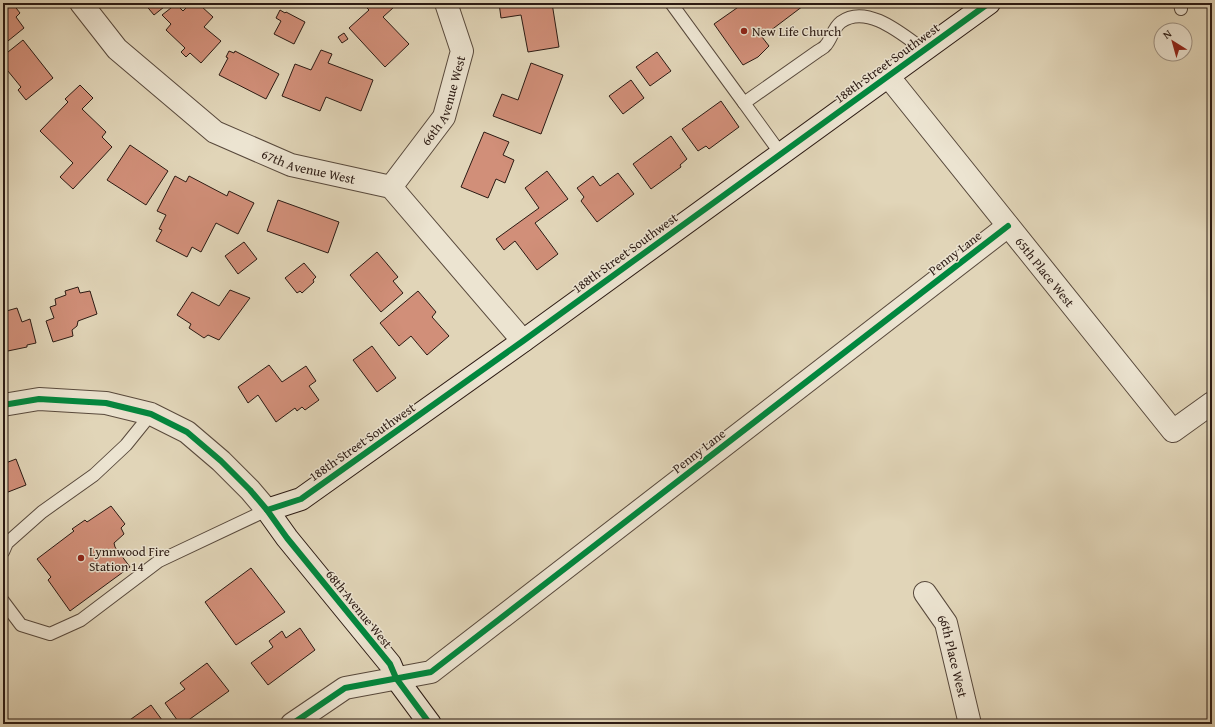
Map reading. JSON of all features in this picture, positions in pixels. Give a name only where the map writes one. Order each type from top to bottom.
[{"type":"street","name":"67th Avenue West","points":[[81,3],[117,49],[215,132],[291,164],[391,187]]},
{"type":"street","name":"66th Avenue West","points":[[391,187],[444,117],[462,51],[446,3]]},
{"type":"street","name":"188th Street Southwest","points":[[267,510],[301,499],[523,341],[989,3]]},
{"type":"street","name":"65th Place West","points":[[888,76],[1173,431],[1212,403]]},
{"type":"street","points":[[391,187],[523,341]]},
{"type":"street","name":"Penny Lane","points":[[292,724],[345,688],[431,672],[1008,226]]},
{"type":"street","name":"68th Avenue West","points":[[3,405],[39,400],[106,402],[151,414],[187,432],[221,461],[250,490],[267,510],[287,538],[390,664],[396,678],[430,724]]},
{"type":"street","name":"66th Place West","points":[[924,593],[946,623],[970,724]]},
{"type":"lane","points":[[671,3],[781,154]]},
{"type":"lane","points":[[744,103],[826,45],[833,31],[841,22],[854,16],[866,16],[886,24],[924,50]]},
{"type":"lane","points":[[3,552],[7,543],[42,512],[99,470],[126,444],[151,414]]},
{"type":"lane","points":[[3,601],[21,625],[50,634],[81,620],[159,561],[267,510]]},
{"type":"building","points":[[3,3],[5,3],[9,8],[13,4],[20,13],[16,17],[24,28],[3,45]]},
{"type":"building","points":[[144,3],[169,3],[154,15]]},
{"type":"building","points":[[191,3],[195,3],[200,8],[201,6],[213,17],[204,27],[221,41],[201,63],[190,53],[186,57],[181,52],[185,48],[166,30],[171,24],[162,15],[176,4],[183,11]]},
{"type":"building","points":[[390,3],[394,7],[383,17],[409,44],[385,67],[349,28],[369,10],[363,4]]},
{"type":"building","points":[[499,3],[552,3],[559,47],[528,52],[521,15],[501,18]]},
{"type":"building","name":"New Life Church","points":[[744,3],[807,3],[762,37],[769,46],[758,57],[743,65],[714,24]]},
{"type":"building","points":[[280,10],[305,22],[294,44],[274,34],[281,21],[276,18]]},
{"type":"building","points":[[344,33],[348,39],[342,43],[338,37]]},
{"type":"building","points":[[23,40],[53,78],[26,100],[18,90],[21,87],[3,65],[3,56]]},
{"type":"building","points":[[321,50],[332,54],[328,63],[373,80],[361,111],[326,97],[320,111],[282,96],[295,64],[311,70]]},
{"type":"building","points":[[229,51],[234,53],[235,51],[279,74],[266,99],[219,75],[228,58],[226,57]]},
{"type":"building","points":[[657,52],[671,71],[650,86],[636,67]]},
{"type":"building","points":[[531,63],[563,75],[541,134],[493,116],[502,94],[518,100]]},
{"type":"building","points":[[631,80],[644,98],[623,114],[609,96]]},
{"type":"building","points":[[80,85],[93,98],[82,109],[106,132],[102,137],[112,147],[73,189],[60,177],[73,163],[40,131],[68,102],[65,99]]},
{"type":"building","points":[[721,101],[739,127],[709,149],[706,146],[698,151],[682,129]]},
{"type":"building","points":[[484,132],[509,142],[503,155],[514,160],[505,183],[496,179],[488,198],[461,187]]},
{"type":"building","points":[[671,136],[687,159],[680,165],[681,167],[651,189],[633,164]]},
{"type":"building","points":[[130,145],[168,171],[146,205],[107,180]]},
{"type":"building","points":[[547,171],[568,199],[535,223],[558,254],[537,270],[515,241],[504,250],[496,239],[539,208],[525,188]]},
{"type":"building","points":[[618,173],[634,194],[597,222],[581,201],[584,197],[577,188],[593,176],[600,186]]},
{"type":"building","points":[[175,176],[186,182],[189,176],[227,196],[229,191],[254,203],[238,234],[216,223],[201,252],[192,247],[187,257],[156,241],[162,230],[159,229],[166,215],[157,211]]},
{"type":"building","points":[[278,200],[339,222],[328,253],[267,231]]},
{"type":"building","points":[[244,242],[257,259],[238,274],[225,256]]},
{"type":"building","points":[[377,252],[398,277],[393,281],[403,293],[381,312],[350,275]]},
{"type":"building","points":[[304,263],[316,277],[313,280],[314,282],[302,293],[300,291],[297,293],[285,278]]},
{"type":"building","points":[[78,287],[80,293],[90,291],[97,314],[78,321],[77,326],[72,330],[73,336],[53,342],[46,321],[54,318],[50,307],[56,305],[55,299],[66,295],[65,291]]},
{"type":"building","points":[[230,290],[250,298],[219,340],[208,335],[204,338],[189,328],[191,324],[177,315],[192,292],[219,306]]},
{"type":"building","points":[[418,291],[436,312],[432,317],[449,336],[427,355],[411,336],[399,346],[380,323]]},
{"type":"building","points":[[17,308],[22,322],[30,319],[36,343],[27,345],[27,347],[3,352],[3,312]]},
{"type":"building","points":[[372,346],[396,378],[377,392],[353,360]]},
{"type":"building","points":[[269,365],[282,382],[306,366],[316,381],[309,386],[319,400],[305,410],[302,407],[297,411],[295,408],[276,422],[258,395],[248,403],[238,387]]},
{"type":"building","points":[[16,459],[26,485],[3,494],[3,464]]},
{"type":"building","name":"Lynnwood Fire Station 14","points":[[111,506],[125,524],[121,528],[124,534],[114,543],[115,547],[130,567],[70,611],[48,580],[51,577],[37,559],[74,531],[72,529],[85,520],[87,522]]},
{"type":"building","points":[[251,568],[285,612],[236,645],[205,602]]},
{"type":"building","points":[[300,628],[315,650],[268,685],[251,663],[273,647],[269,641],[282,631],[286,638]]},
{"type":"building","points":[[207,663],[229,691],[183,724],[180,724],[165,703],[185,689],[180,683]]},
{"type":"building","points":[[151,705],[165,724],[124,724]]},
{"type":"cycle path","points":[[267,510],[301,499],[523,341],[989,3]]},
{"type":"cycle path","points":[[292,724],[345,688],[431,672],[1008,226]]},
{"type":"cycle path","points":[[3,405],[39,399],[106,403],[151,414],[187,432],[221,461],[250,490],[267,510],[287,538],[390,664],[396,678],[430,724]]},
{"type":"place","name":"New Life Church","points":[[744,31]]},
{"type":"place","name":"Lynnwood Fire Station 14","points":[[81,558]]}]
